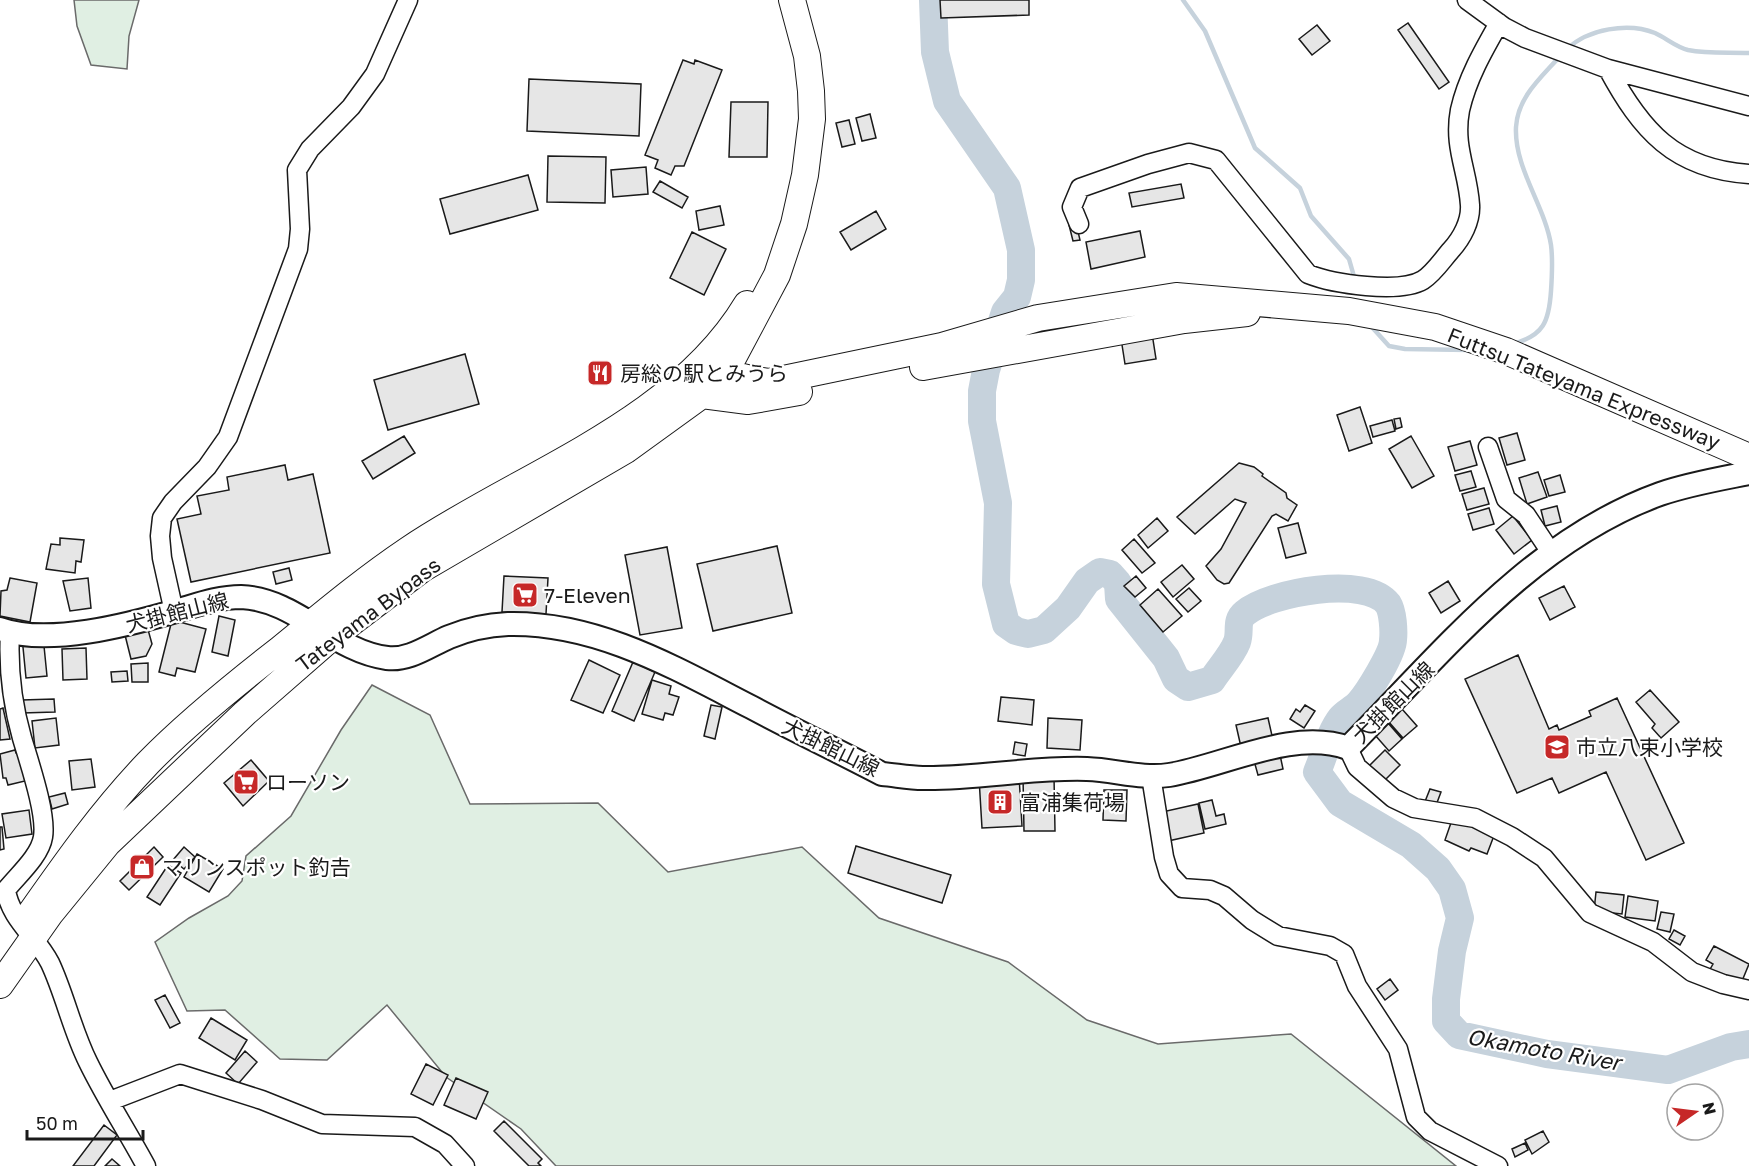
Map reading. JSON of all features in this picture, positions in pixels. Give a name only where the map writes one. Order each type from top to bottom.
[{"type":"highway","name":"Tateyama Bypass","points":[[0,985],[28,930],[87,833],[149,763],[229,690],[422,569],[626,450],[702,395],[726,370],[777,275],[794,224],[808,158],[812,119],[807,56],[792,0]]},
{"type":"highway","name":"Tateyama Bypass","points":[[321,631],[336,600],[411,548],[624,423],[679,384],[697,367],[738,319],[794,224]]},
{"type":"highway","points":[[1311,307],[1176,296],[1038,318],[943,354],[765,399],[732,401],[702,395],[697,367],[726,370],[746,379],[769,382],[943,354],[1043,344],[1184,320],[1311,307]]},
{"type":"highway","name":"Futtsu Tateyama Expressway","points":[[1311,307],[1380,315],[1444,330],[1506,351],[1749,457]]},
{"type":"highway","name":"Tateyama Bypass","points":[[0,957],[28,930]]},
{"type":"main road","name":"犬掛館山線","points":[[5,630],[62,634],[116,627],[221,598],[241,597],[277,605],[366,654],[390,659],[410,655],[476,627],[509,624],[579,632],[642,653],[677,668],[882,774],[922,778],[1025,770],[1088,769],[1151,776],[1170,774],[1250,753],[1313,741],[1345,747],[1473,621],[1514,583],[1552,554],[1601,523],[1658,495],[1749,473]]},
{"type":"street","points":[[174,612],[162,558],[162,518],[173,502],[207,467],[228,437],[298,249],[300,229],[297,170],[310,148],[351,107],[375,74],[408,0]]},
{"type":"street","points":[[1467,0],[1525,38],[1608,69],[1749,106]]},
{"type":"street","points":[[1079,224],[1072,207],[1080,188],[1148,164],[1189,153],[1216,160],[1308,274],[1326,281],[1410,286],[1425,279],[1458,243],[1469,221],[1470,205],[1457,144],[1460,110],[1474,67],[1499,23]]},
{"type":"street","points":[[1608,69],[1628,106],[1647,131],[1683,158],[1737,173],[1749,174]]},
{"type":"street","points":[[1488,447],[1506,499],[1526,515],[1552,554]]},
{"type":"street","points":[[5,630],[8,667],[20,728],[41,812],[44,836],[40,847],[6,890],[13,913],[28,930],[50,963],[88,1062],[146,1166]]},
{"type":"street","points":[[1345,747],[1358,767],[1393,798],[1414,808],[1474,818],[1512,837],[1544,858],[1590,913],[1653,942],[1692,972],[1723,984],[1749,990]]},
{"type":"street","points":[[1151,776],[1169,874],[1182,888],[1210,890],[1224,896],[1252,920],[1278,936],[1330,946],[1344,954],[1357,986],[1398,1049],[1416,1117],[1430,1131],[1498,1166]]},
{"type":"street","points":[[110,1101],[180,1074],[262,1100],[322,1124],[415,1127],[445,1144],[465,1166]]},
{"type":"green space","points":[[74,0],[139,0],[129,36],[127,69],[91,65],[77,26]]},
{"type":"green space","points":[[372,685],[430,715],[470,804],[598,803],[668,872],[802,847],[879,918],[1008,962],[1087,1020],[1158,1044],[1291,1034],[1456,1166],[556,1166],[521,1129],[446,1077],[387,1005],[327,1060],[280,1059],[225,1010],[187,1011],[155,942],[189,918],[228,896],[242,881],[246,856],[291,816],[341,730]]},
{"type":"building","points":[[940,0],[1029,0],[1029,15],[941,18]]},
{"type":"building","points":[[1408,23],[1449,82],[1439,89],[1398,30]]},
{"type":"building","points":[[1317,25],[1330,41],[1312,55],[1299,39]]},
{"type":"building","points":[[683,60],[694,64],[695,60],[722,70],[684,166],[675,166],[671,175],[655,168],[658,160],[645,155]]},
{"type":"building","points":[[529,79],[641,84],[639,136],[527,131]]},
{"type":"building","points":[[731,102],[768,102],[767,157],[729,157]]},
{"type":"building","points":[[870,114],[876,138],[862,141],[856,118]]},
{"type":"building","points":[[849,120],[855,144],[842,147],[836,123]]},
{"type":"building","points":[[548,156],[606,157],[605,203],[547,202]]},
{"type":"building","points":[[646,167],[648,194],[613,197],[611,170]]},
{"type":"building","points":[[528,175],[538,210],[450,234],[440,199]]},
{"type":"building","points":[[660,181],[688,197],[682,208],[653,192]]},
{"type":"building","points":[[1181,184],[1184,198],[1132,207],[1129,193]]},
{"type":"building","points":[[720,206],[724,225],[699,230],[696,211]]},
{"type":"building","points":[[876,211],[886,229],[851,250],[840,232]]},
{"type":"building","points":[[1076,223],[1080,240],[1073,241],[1069,225]]},
{"type":"building","points":[[1140,231],[1145,257],[1091,269],[1086,242]]},
{"type":"building","points":[[692,232],[726,249],[704,295],[670,278]]},
{"type":"building","points":[[1146,295],[1156,359],[1125,364],[1115,300]]},
{"type":"building","points":[[465,354],[479,404],[388,430],[374,380]]},
{"type":"building","points":[[1360,407],[1372,443],[1349,451],[1337,415]]},
{"type":"building","points":[[1400,418],[1402,427],[1396,429],[1394,419]]},
{"type":"building","points":[[1392,420],[1395,431],[1373,437],[1370,426]]},
{"type":"building","points":[[1517,433],[1525,460],[1507,465],[1499,438]]},
{"type":"building","points":[[404,436],[415,453],[373,479],[362,461]]},
{"type":"building","points":[[1411,436],[1434,476],[1412,488],[1389,449]]},
{"type":"building","points":[[1470,441],[1477,465],[1455,471],[1448,447]]},
{"type":"building","points":[[1239,463],[1254,467],[1297,505],[1288,521],[1276,514],[1272,516],[1229,583],[1224,584],[1217,580],[1206,566],[1221,549],[1246,503],[1235,499],[1195,534],[1177,517]]},
{"type":"building","points":[[285,465],[288,480],[313,474],[330,553],[191,582],[177,519],[201,514],[197,496],[229,490],[227,477]]},
{"type":"building","points":[[1471,471],[1476,487],[1460,491],[1455,475]]},
{"type":"building","points":[[1538,472],[1547,497],[1527,504],[1519,478]]},
{"type":"building","points":[[1560,475],[1565,492],[1549,496],[1544,480]]},
{"type":"building","points":[[1484,488],[1489,504],[1467,510],[1462,494]]},
{"type":"building","points":[[1557,506],[1561,522],[1545,526],[1541,510]]},
{"type":"building","points":[[1489,508],[1494,524],[1473,530],[1468,514]]},
{"type":"building","points":[[1513,516],[1532,540],[1514,554],[1496,530]]},
{"type":"building","points":[[1157,518],[1168,531],[1148,548],[1138,535]]},
{"type":"building","points":[[1298,523],[1306,553],[1286,558],[1278,528]]},
{"type":"building","points":[[60,538],[84,540],[81,562],[76,561],[75,573],[46,569],[51,544],[60,545]]},
{"type":"building","points":[[1134,539],[1155,563],[1142,573],[1122,550]]},
{"type":"building","points":[[777,546],[792,613],[713,631],[697,564]]},
{"type":"building","points":[[667,547],[682,628],[640,635],[625,555]]},
{"type":"building","points":[[1182,565],[1194,579],[1173,597],[1161,582]]},
{"type":"building","points":[[289,568],[292,580],[276,584],[273,572]]},
{"type":"building","name":"7-Eleven","points":[[504,576],[548,578],[546,614],[502,612]]},
{"type":"building","points":[[1136,576],[1146,588],[1135,597],[1124,586]]},
{"type":"building","points":[[10,578],[37,583],[30,622],[0,616],[1,591],[7,590]]},
{"type":"building","points":[[88,578],[91,608],[70,611],[63,581]]},
{"type":"building","points":[[1448,581],[1460,601],[1441,613],[1429,593]]},
{"type":"building","points":[[1564,586],[1575,607],[1550,620],[1539,598]]},
{"type":"building","points":[[1189,588],[1201,601],[1188,612],[1176,599]]},
{"type":"building","points":[[1158,589],[1182,616],[1163,632],[1140,605]]},
{"type":"building","points":[[219,616],[235,620],[228,656],[212,652]]},
{"type":"building","points":[[172,620],[206,629],[195,672],[177,668],[175,676],[159,672]]},
{"type":"building","points":[[147,626],[152,644],[146,656],[131,659],[124,631]]},
{"type":"building","points":[[43,636],[47,676],[26,678],[22,637]]},
{"type":"building","points":[[86,648],[87,679],[63,680],[62,649]]},
{"type":"building","points":[[1518,655],[1549,729],[1557,725],[1559,730],[1591,716],[1589,711],[1617,698],[1684,843],[1646,860],[1606,772],[1559,793],[1552,778],[1517,793],[1465,679]]},
{"type":"building","points":[[589,660],[620,675],[603,713],[571,700]]},
{"type":"building","points":[[633,662],[655,672],[634,721],[612,711]]},
{"type":"building","points":[[148,663],[148,682],[132,682],[131,664]]},
{"type":"building","points":[[127,671],[128,681],[112,682],[111,672]]},
{"type":"building","points":[[652,680],[671,686],[669,694],[679,697],[673,715],[665,713],[663,720],[642,714]]},
{"type":"building","points":[[1650,690],[1679,722],[1661,738],[1652,728],[1655,724],[1636,702]]},
{"type":"building","points":[[1001,697],[1034,700],[1032,725],[998,721]]},
{"type":"building","points":[[54,699],[55,712],[22,713],[22,700]]},
{"type":"building","points":[[711,705],[722,707],[715,739],[704,736]]},
{"type":"building","points":[[1305,705],[1315,711],[1304,728],[1290,719],[1296,709],[1300,712]]},
{"type":"building","points":[[3,708],[10,739],[0,740],[0,709]]},
{"type":"building","points":[[1402,709],[1417,726],[1403,738],[1388,721]]},
{"type":"building","points":[[56,718],[59,745],[35,748],[32,721]]},
{"type":"building","points":[[1048,718],[1082,720],[1080,750],[1047,748]]},
{"type":"building","points":[[1268,718],[1273,740],[1241,747],[1236,725]]},
{"type":"building","points":[[1388,723],[1402,739],[1389,751],[1375,735]]},
{"type":"building","points":[[1015,742],[1027,744],[1025,756],[1013,754]]},
{"type":"building","points":[[15,750],[19,753],[25,781],[8,785],[6,778],[3,778],[0,754]]},
{"type":"building","points":[[1279,750],[1283,769],[1258,775],[1253,757]]},
{"type":"building","points":[[1385,750],[1400,765],[1383,782],[1368,767]]},
{"type":"building","points":[[91,759],[95,787],[72,790],[69,761]]},
{"type":"building","name":"ローソン","points":[[251,760],[269,781],[243,806],[224,783]]},
{"type":"building","name":"富浦集荷場","points":[[1019,776],[1022,826],[982,828],[979,778]]},
{"type":"building","name":"富浦集荷場","points":[[1023,776],[1054,776],[1055,831],[1024,831]]},
{"type":"building","points":[[1430,789],[1441,792],[1435,808],[1424,804]]},
{"type":"building","points":[[1104,790],[1127,790],[1126,821],[1103,820]]},
{"type":"building","points":[[65,793],[68,804],[52,809],[49,797]]},
{"type":"building","points":[[1212,800],[1216,816],[1224,814],[1226,824],[1205,829],[1199,803]]},
{"type":"building","points":[[1198,804],[1204,833],[1168,841],[1162,812]]},
{"type":"building","points":[[29,810],[32,834],[6,838],[2,814]]},
{"type":"building","points":[[1453,817],[1495,833],[1487,854],[1471,848],[1469,851],[1445,840]]},
{"type":"building","points":[[0,827],[2,827],[4,849],[0,850]]},
{"type":"building","points":[[856,846],[951,875],[942,903],[848,873]]},
{"type":"building","points":[[154,847],[163,857],[129,890],[120,881]]},
{"type":"building","points":[[184,847],[195,857],[184,869],[173,860]]},
{"type":"building","points":[[197,854],[223,869],[209,892],[184,877]]},
{"type":"building","points":[[168,865],[181,873],[160,905],[147,897]]},
{"type":"building","points":[[1596,892],[1624,895],[1622,914],[1594,911]]},
{"type":"building","points":[[1628,896],[1658,901],[1655,921],[1625,917]]},
{"type":"building","points":[[1661,912],[1674,914],[1670,932],[1657,929]]},
{"type":"building","points":[[1674,930],[1685,936],[1680,945],[1669,939]]},
{"type":"building","points":[[1714,946],[1749,964],[1742,981],[1709,971],[1713,964],[1706,960]]},
{"type":"building","points":[[1390,979],[1398,990],[1385,1000],[1377,989]]},
{"type":"building","points":[[165,995],[180,1023],[170,1028],[155,1000]]},
{"type":"building","points":[[211,1018],[247,1040],[235,1060],[199,1038]]},
{"type":"building","points":[[245,1051],[257,1062],[238,1084],[226,1073]]},
{"type":"building","points":[[426,1064],[448,1075],[433,1105],[411,1094]]},
{"type":"building","points":[[456,1078],[488,1092],[476,1119],[444,1105]]},
{"type":"building","points":[[504,1121],[542,1159],[538,1163],[541,1166],[529,1166],[494,1131]]},
{"type":"building","points":[[104,1125],[117,1135],[94,1166],[73,1166]]},
{"type":"building","points":[[1543,1131],[1549,1142],[1532,1154],[1525,1140]]},
{"type":"building","points":[[1525,1143],[1528,1150],[1515,1157],[1512,1149]]},
{"type":"building","points":[[112,1159],[120,1166],[105,1166]]},
{"type":"waterway","name":"Okamoto River","points":[[933,0],[935,52],[947,101],[1007,188],[1021,250],[1021,280],[1017,297],[1005,312],[986,370],[982,391],[982,421],[998,503],[996,584],[1006,624],[1016,631],[1028,634],[1044,630],[1068,608],[1087,581],[1100,572],[1110,574],[1118,583],[1119,599],[1166,658],[1176,679],[1188,687],[1212,680],[1235,647],[1242,616],[1257,605],[1295,593],[1318,590],[1360,590],[1377,595],[1388,604],[1391,612],[1392,646],[1363,698],[1337,724],[1317,772],[1340,803],[1411,845],[1438,869],[1452,889],[1460,918],[1452,951],[1446,999],[1446,1021],[1459,1035],[1547,1054],[1668,1070],[1731,1047],[1749,1044]]},
{"type":"waterway","points":[[1183,0],[1205,31],[1255,148],[1300,188],[1311,216],[1349,259],[1355,280]]},
{"type":"waterway","points":[[1567,49],[1597,32],[1633,28],[1655,33],[1688,50],[1749,53]]},
{"type":"waterway","points":[[1512,344],[1531,337],[1543,326],[1549,311],[1552,268],[1548,230],[1520,157],[1516,127],[1526,96],[1561,55]]},
{"type":"waterway","points":[[1370,325],[1389,346],[1405,349],[1468,350]]},
{"type":"place","name":"房総の駅とみうら","points":[[600,373]]},
{"type":"place","name":"7-Eleven","points":[[525,595]]},
{"type":"place","name":"市立八束小学校","points":[[1557,747]]},
{"type":"place","name":"ローソン","points":[[246,782]]},
{"type":"place","name":"富浦集荷場","points":[[1000,802]]},
{"type":"place","name":"マリンスポット釣𠮷","points":[[142,867]]}]
